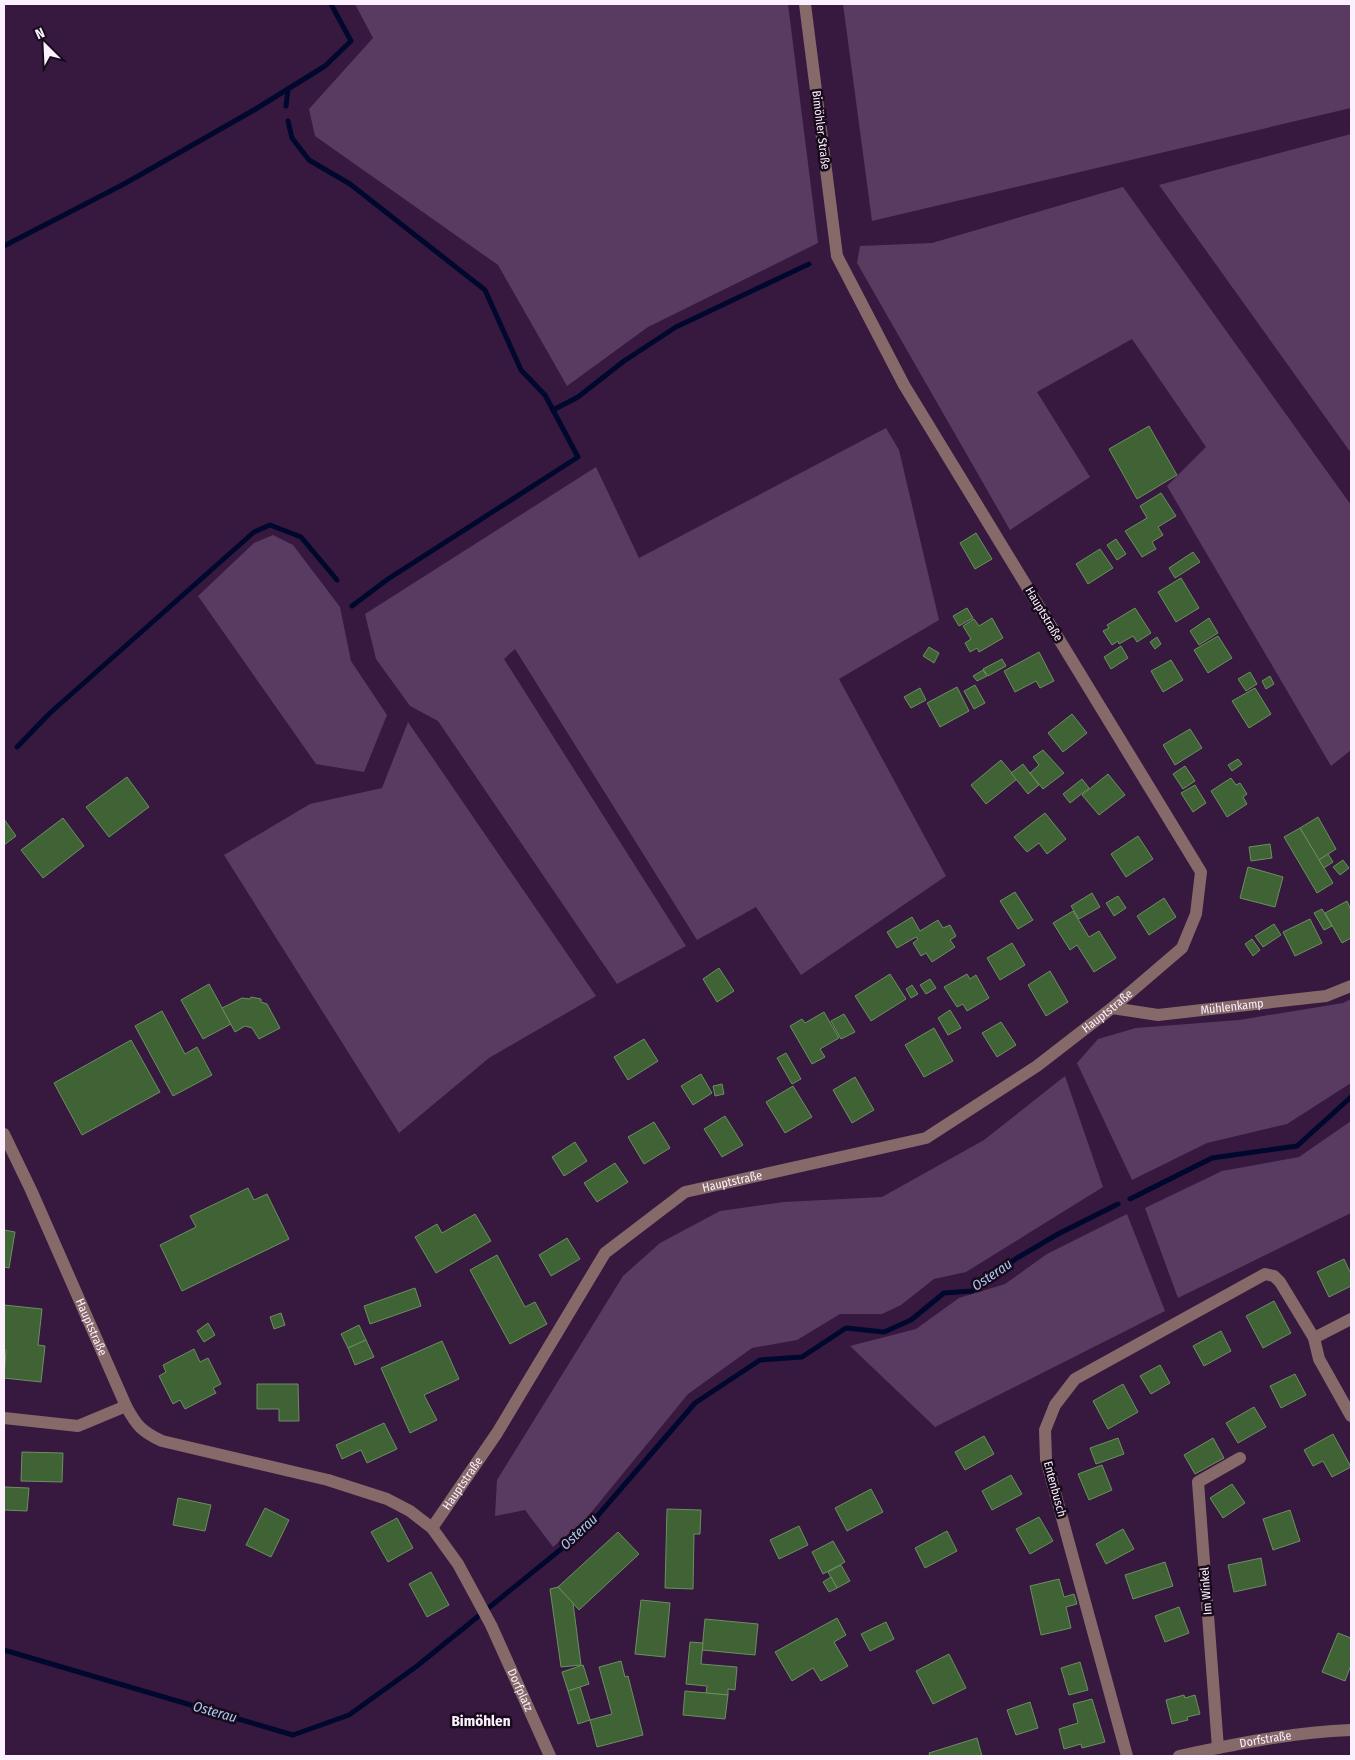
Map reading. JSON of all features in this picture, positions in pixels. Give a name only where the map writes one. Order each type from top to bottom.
[{"type":"street","name":"Bimöhler Straße","points":[[805,4],[837,256]]},
{"type":"street","name":"Hauptstraße","points":[[432,1528],[496,1433],[605,1253],[685,1192],[926,1138],[1037,1066],[1112,1008],[1182,948],[1196,914],[1201,872],[904,384],[837,256]]},
{"type":"street","name":"Mühlenkamp","points":[[1112,1008],[1158,1015],[1326,996],[1351,986]]},
{"type":"street","name":"Hauptstraße","points":[[4,1134],[31,1190],[135,1424],[148,1435],[162,1441],[328,1480],[386,1499],[410,1511],[432,1528],[458,1564],[491,1625]]},
{"type":"street","name":"Entenbusch","points":[[1127,1756],[1046,1459],[1045,1430],[1055,1405],[1075,1379],[1265,1274],[1274,1276],[1280,1282],[1314,1338]]},
{"type":"street","points":[[1351,1319],[1314,1338],[1319,1359],[1351,1416]]},
{"type":"street","points":[[4,1418],[78,1426],[126,1406]]},
{"type":"street","name":"Im Winkel","points":[[1218,1748],[1198,1482],[1240,1458]]},
{"type":"street","name":"Dorfplatz","points":[[491,1625],[550,1756]]},
{"type":"street","name":"Dorfstraße","points":[[1180,1756],[1318,1731],[1351,1730]]},
{"type":"shaded area","points":[[355,4],[788,4],[818,243],[648,327],[567,386],[498,265],[315,136],[309,109],[373,38]]},
{"type":"shaded area","points":[[843,4],[1351,4],[1351,108],[872,221]]},
{"type":"shaded area","points":[[1351,134],[1351,453],[1159,185]]},
{"type":"shaded area","points":[[1123,187],[1351,505],[1351,750],[1331,766],[1167,486],[1206,447],[1132,339],[1037,392],[1090,477],[1010,530],[857,263],[860,246],[932,243]]},
{"type":"shaded area","points":[[886,428],[899,450],[939,620],[839,679],[946,876],[801,975],[756,907],[697,940],[515,649],[504,659],[686,946],[617,984],[438,721],[410,706],[376,659],[365,614],[596,467],[639,558]]},
{"type":"shaded area","points":[[273,535],[293,545],[340,607],[351,661],[387,715],[364,772],[316,764],[198,596],[254,543]]},
{"type":"shaded area","points":[[408,722],[596,996],[489,1058],[399,1133],[224,855],[310,804],[382,788]]},
{"type":"shaded area","points":[[1351,999],[1351,1083],[1287,1124],[1207,1143],[1132,1180],[1077,1063],[1098,1039],[1136,1028],[1239,1020],[1343,1003]]},
{"type":"shaded area","points":[[1065,1076],[1103,1187],[966,1272],[934,1279],[901,1305],[882,1314],[840,1314],[797,1340],[752,1348],[688,1394],[585,1520],[553,1547],[525,1510],[495,1516],[497,1480],[623,1276],[660,1243],[720,1211],[784,1202],[882,1197],[984,1140]]},
{"type":"shaded area","points":[[1351,1121],[1351,1213],[1178,1298],[1145,1208],[1222,1171],[1299,1157]]},
{"type":"shaded area","points":[[1127,1214],[1165,1311],[935,1427],[850,1346],[916,1329],[959,1298],[1005,1284],[1047,1254]]},
{"type":"building","points":[[1149,426],[1177,475],[1137,499],[1109,449]]},
{"type":"building","points":[[1161,493],[1176,516],[1158,527],[1163,535],[1152,542],[1156,549],[1142,557],[1125,531],[1147,518],[1140,506]]},
{"type":"building","points":[[976,533],[992,559],[975,569],[960,543]]},
{"type":"building","points":[[1116,539],[1126,554],[1117,560],[1107,545]]},
{"type":"building","points":[[1100,549],[1113,568],[1088,584],[1076,564]]},
{"type":"building","points":[[1193,552],[1200,562],[1175,578],[1169,568]]},
{"type":"building","points":[[1181,578],[1199,608],[1176,622],[1158,592]]},
{"type":"building","points":[[967,608],[973,618],[959,626],[953,616]]},
{"type":"building","points":[[1135,608],[1151,633],[1137,642],[1133,636],[1119,644],[1118,641],[1112,645],[1103,631],[1109,628],[1107,625]]},
{"type":"building","points":[[992,618],[1003,638],[979,652],[977,648],[970,652],[965,643],[971,639],[963,626],[974,619],[979,626]]},
{"type":"building","points":[[1209,618],[1218,633],[1199,645],[1190,631]]},
{"type":"building","points":[[1218,636],[1232,658],[1208,673],[1194,650]]},
{"type":"building","points":[[1157,637],[1161,644],[1155,649],[1150,642]]},
{"type":"building","points":[[1121,646],[1128,658],[1111,669],[1104,657]]},
{"type":"building","points":[[929,647],[939,653],[934,663],[923,656]]},
{"type":"building","points":[[1039,652],[1054,681],[1040,688],[1036,681],[1015,692],[1004,671]]},
{"type":"building","points":[[1002,659],[1006,666],[988,676],[983,669]]},
{"type":"building","points":[[1171,660],[1183,680],[1163,692],[1151,671]]},
{"type":"building","points":[[983,670],[987,676],[977,681],[973,676]]},
{"type":"building","points":[[1250,672],[1257,684],[1246,691],[1238,679]]},
{"type":"building","points":[[1270,676],[1274,684],[1266,689],[1262,681]]},
{"type":"building","points":[[975,685],[985,703],[974,709],[964,691]]},
{"type":"building","points":[[957,687],[969,711],[940,727],[927,703]]},
{"type":"building","points":[[920,688],[926,700],[911,708],[904,697]]},
{"type":"building","points":[[1255,688],[1271,714],[1249,728],[1232,701]]},
{"type":"building","points":[[1072,714],[1087,733],[1063,752],[1048,733]]},
{"type":"building","points":[[1190,729],[1202,748],[1175,765],[1163,745]]},
{"type":"building","points":[[1043,750],[1064,773],[1043,789],[1030,773],[1039,765],[1033,757]]},
{"type":"building","points":[[1238,759],[1242,764],[1232,771],[1228,765]]},
{"type":"building","points":[[1001,760],[1017,779],[986,804],[971,785]]},
{"type":"building","points":[[1023,764],[1039,785],[1028,794],[1011,773]]},
{"type":"building","points":[[1185,766],[1195,781],[1183,789],[1173,774]]},
{"type":"building","points":[[1108,774],[1125,795],[1099,815],[1082,795]]},
{"type":"building","points":[[127,777],[149,807],[109,837],[86,807]]},
{"type":"building","points":[[1231,778],[1236,785],[1240,783],[1247,794],[1243,797],[1247,804],[1227,817],[1211,791]]},
{"type":"building","points":[[1082,779],[1089,788],[1070,803],[1063,794]]},
{"type":"building","points":[[1195,785],[1206,803],[1193,812],[1181,793]]},
{"type":"building","points":[[1045,813],[1066,839],[1047,854],[1039,843],[1027,852],[1014,837]]},
{"type":"building","points":[[1318,817],[1336,849],[1319,860],[1300,828]]},
{"type":"building","points":[[63,818],[84,846],[43,878],[21,850]]},
{"type":"building","points":[[4,819],[16,836],[4,845]]},
{"type":"building","points":[[1300,828],[1333,883],[1317,893],[1284,837]]},
{"type":"building","points":[[1138,836],[1153,859],[1126,877],[1111,854]]},
{"type":"building","points":[[1270,844],[1272,858],[1251,861],[1249,847]]},
{"type":"building","points":[[1328,854],[1333,862],[1324,868],[1319,860]]},
{"type":"building","points":[[1343,860],[1349,868],[1340,875],[1333,867]]},
{"type":"building","points":[[1248,867],[1283,877],[1275,907],[1240,898]]},
{"type":"building","points":[[1015,892],[1033,920],[1018,929],[1000,901]]},
{"type":"building","points":[[1092,893],[1100,907],[1079,919],[1071,906]]},
{"type":"building","points":[[1118,896],[1126,908],[1114,916],[1106,903]]},
{"type":"building","points":[[1164,898],[1176,917],[1149,935],[1137,916]]},
{"type":"building","points":[[1347,901],[1351,910],[1351,938],[1342,943],[1325,913]]},
{"type":"building","points":[[1322,909],[1332,926],[1324,930],[1314,913]]},
{"type":"building","points":[[1073,911],[1089,937],[1099,931],[1116,958],[1094,972],[1077,945],[1070,950],[1053,923]]},
{"type":"building","points":[[912,917],[920,931],[938,920],[943,928],[950,925],[956,936],[950,940],[955,947],[932,962],[926,953],[921,956],[913,943],[918,939],[916,937],[897,948],[887,932]]},
{"type":"building","points":[[1310,919],[1322,943],[1295,956],[1283,932]]},
{"type":"building","points":[[1274,924],[1281,935],[1263,947],[1255,936]]},
{"type":"building","points":[[1252,939],[1260,950],[1253,956],[1245,944]]},
{"type":"building","points":[[1012,943],[1025,965],[1000,980],[987,958]]},
{"type":"building","points":[[719,968],[734,991],[717,1002],[703,979]]},
{"type":"building","points":[[1050,971],[1068,1002],[1046,1016],[1028,985]]},
{"type":"building","points":[[890,974],[906,999],[871,1021],[855,996]]},
{"type":"building","points":[[967,974],[970,979],[976,975],[989,998],[967,1011],[963,1004],[957,1007],[944,987]]},
{"type":"building","points":[[930,979],[936,988],[926,994],[920,985]]},
{"type":"building","points":[[209,984],[231,1024],[203,1039],[181,1000]]},
{"type":"building","points":[[912,985],[918,994],[911,998],[906,989]]},
{"type":"building","points":[[251,997],[261,999],[261,1002],[267,1004],[280,1028],[259,1039],[252,1028],[245,1026],[235,1032],[222,1008],[242,998],[250,999]]},
{"type":"building","points":[[950,1010],[961,1028],[948,1035],[938,1018]]},
{"type":"building","points":[[162,1011],[185,1054],[197,1047],[212,1075],[173,1096],[135,1026]]},
{"type":"building","points":[[824,1012],[839,1038],[820,1049],[825,1057],[812,1064],[790,1026],[802,1019],[805,1023]]},
{"type":"building","points":[[844,1014],[855,1032],[841,1039],[831,1021]]},
{"type":"building","points":[[1001,1022],[1016,1045],[997,1057],[982,1033]]},
{"type":"building","points":[[934,1028],[953,1061],[924,1077],[905,1045]]},
{"type":"building","points":[[644,1039],[658,1061],[628,1080],[614,1057]]},
{"type":"building","points":[[131,1040],[160,1092],[82,1135],[54,1083]]},
{"type":"building","points":[[786,1053],[801,1079],[792,1084],[777,1058]]},
{"type":"building","points":[[701,1074],[712,1093],[693,1105],[681,1086]]},
{"type":"building","points":[[855,1077],[874,1110],[852,1123],[833,1090]]},
{"type":"building","points":[[722,1084],[724,1094],[715,1096],[713,1086]]},
{"type":"building","points":[[793,1086],[812,1117],[785,1133],[766,1102]]},
{"type":"building","points":[[725,1116],[743,1145],[722,1157],[704,1129]]},
{"type":"building","points":[[654,1122],[670,1148],[644,1164],[628,1137]]},
{"type":"building","points":[[575,1142],[587,1161],[564,1176],[552,1157]]},
{"type":"building","points":[[615,1163],[628,1182],[597,1202],[584,1183]]},
{"type":"building","points":[[248,1188],[254,1200],[267,1194],[289,1239],[182,1291],[160,1245],[196,1227],[190,1216]]},
{"type":"building","points":[[475,1214],[491,1241],[436,1273],[415,1237],[437,1224],[442,1233]]},
{"type":"building","points":[[4,1230],[15,1232],[9,1268],[4,1267]]},
{"type":"building","points":[[567,1238],[580,1259],[551,1276],[539,1255]]},
{"type":"building","points":[[497,1255],[525,1307],[535,1302],[547,1324],[510,1344],[470,1270]]},
{"type":"building","points":[[1344,1259],[1351,1274],[1351,1286],[1329,1297],[1317,1272]]},
{"type":"building","points":[[415,1288],[421,1306],[370,1324],[364,1306]]},
{"type":"building","points":[[1274,1301],[1291,1333],[1263,1348],[1246,1316]]},
{"type":"building","points":[[4,1305],[42,1309],[38,1345],[45,1346],[41,1382],[4,1378],[6,1350],[4,1350]]},
{"type":"building","points":[[281,1313],[285,1325],[274,1329],[270,1317]]},
{"type":"building","points":[[208,1323],[215,1335],[204,1342],[197,1331]]},
{"type":"building","points":[[359,1325],[366,1340],[348,1348],[341,1334]]},
{"type":"building","points":[[1221,1331],[1231,1351],[1204,1366],[1193,1346]]},
{"type":"building","points":[[366,1340],[374,1357],[355,1365],[348,1348]]},
{"type":"building","points":[[442,1341],[459,1379],[424,1395],[437,1420],[410,1433],[381,1368]]},
{"type":"building","points":[[194,1349],[200,1362],[208,1358],[221,1384],[213,1388],[216,1393],[185,1409],[180,1400],[173,1404],[159,1376],[166,1372],[163,1365]]},
{"type":"building","points":[[1160,1365],[1170,1383],[1151,1394],[1140,1376]]},
{"type":"building","points":[[1295,1374],[1306,1395],[1281,1408],[1270,1386]]},
{"type":"building","points":[[257,1384],[298,1384],[299,1421],[279,1421],[279,1409],[257,1409]]},
{"type":"building","points":[[1123,1384],[1138,1412],[1108,1429],[1093,1401]]},
{"type":"building","points":[[1254,1407],[1266,1427],[1238,1443],[1226,1423]]},
{"type":"building","points":[[384,1423],[397,1449],[367,1463],[361,1450],[342,1459],[336,1445]]},
{"type":"building","points":[[1333,1434],[1351,1467],[1332,1477],[1323,1461],[1313,1466],[1304,1450]]},
{"type":"building","points":[[984,1436],[994,1454],[965,1470],[955,1452]]},
{"type":"building","points":[[1118,1438],[1124,1454],[1096,1464],[1090,1448]]},
{"type":"building","points":[[1213,1438],[1224,1458],[1195,1474],[1184,1455]]},
{"type":"building","points":[[22,1452],[63,1453],[62,1482],[21,1481]]},
{"type":"building","points":[[1102,1465],[1112,1490],[1089,1500],[1078,1474]]},
{"type":"building","points":[[1011,1475],[1022,1494],[992,1510],[982,1491]]},
{"type":"building","points":[[1232,1484],[1245,1503],[1223,1518],[1210,1498]]},
{"type":"building","points":[[4,1487],[29,1488],[27,1511],[4,1510]]},
{"type":"building","points":[[871,1489],[883,1512],[847,1531],[835,1508]]},
{"type":"building","points":[[178,1498],[211,1505],[205,1531],[173,1525]]},
{"type":"building","points":[[265,1508],[289,1520],[271,1557],[246,1545]]},
{"type":"building","points":[[667,1509],[701,1510],[700,1534],[694,1534],[693,1589],[665,1588]]},
{"type":"building","points":[[1290,1510],[1300,1541],[1273,1550],[1263,1519]]},
{"type":"building","points":[[1039,1517],[1053,1541],[1030,1554],[1016,1529]]},
{"type":"building","points":[[397,1518],[413,1548],[388,1562],[371,1532]]},
{"type":"building","points":[[799,1526],[808,1545],[779,1559],[770,1540]]},
{"type":"building","points":[[1123,1529],[1134,1549],[1106,1564],[1096,1544]]},
{"type":"building","points":[[947,1531],[957,1551],[925,1568],[915,1548]]},
{"type":"building","points":[[618,1532],[639,1554],[579,1610],[558,1587]]},
{"type":"building","points":[[833,1541],[845,1562],[823,1574],[812,1552]]},
{"type":"building","points":[[1261,1558],[1266,1585],[1234,1592],[1228,1565]]},
{"type":"building","points":[[1165,1562],[1173,1586],[1133,1599],[1125,1575]]},
{"type":"building","points":[[841,1565],[850,1581],[837,1588],[828,1572]]},
{"type":"building","points":[[431,1572],[449,1605],[427,1617],[409,1584]]},
{"type":"building","points":[[831,1577],[837,1588],[829,1592],[823,1582]]},
{"type":"building","points":[[1059,1579],[1064,1597],[1074,1594],[1077,1604],[1066,1607],[1071,1628],[1041,1635],[1030,1586]]},
{"type":"building","points":[[558,1587],[573,1603],[581,1665],[561,1667],[550,1589]]},
{"type":"building","points":[[641,1600],[670,1603],[665,1657],[635,1654]]},
{"type":"building","points":[[1179,1607],[1189,1633],[1165,1642],[1155,1616]]},
{"type":"building","points":[[837,1618],[846,1635],[834,1642],[848,1666],[821,1681],[813,1668],[792,1681],[775,1652]]},
{"type":"building","points":[[705,1619],[758,1624],[755,1655],[702,1650]]},
{"type":"building","points":[[886,1622],[894,1639],[870,1651],[861,1634]]},
{"type":"building","points":[[1338,1633],[1351,1638],[1351,1665],[1345,1681],[1322,1672]]},
{"type":"building","points":[[690,1642],[703,1643],[701,1664],[737,1667],[735,1690],[728,1689],[728,1695],[706,1693],[707,1686],[686,1684]]},
{"type":"building","points":[[949,1654],[966,1688],[933,1704],[916,1671]]},
{"type":"building","points":[[621,1661],[625,1677],[628,1676],[643,1735],[597,1747],[590,1720],[612,1714],[599,1667]]},
{"type":"building","points":[[1080,1662],[1088,1690],[1069,1695],[1061,1668]]},
{"type":"building","points":[[583,1665],[589,1684],[568,1691],[562,1672]]},
{"type":"building","points":[[580,1687],[590,1720],[578,1724],[568,1691]]},
{"type":"building","points":[[685,1691],[728,1695],[725,1719],[683,1715]]},
{"type":"building","points":[[1184,1695],[1185,1698],[1195,1695],[1200,1714],[1187,1717],[1188,1720],[1172,1724],[1166,1700]]},
{"type":"building","points":[[1092,1699],[1105,1742],[1082,1748],[1081,1744],[1064,1749],[1059,1729],[1078,1723],[1073,1704]]},
{"type":"building","points":[[1030,1702],[1038,1728],[1016,1735],[1007,1710]]},
{"type":"building","points":[[977,1738],[982,1756],[930,1756],[929,1753]]},
{"type":"waterway","points":[[4,246],[124,184],[254,110],[325,66],[351,41],[331,4]]},
{"type":"waterway","points":[[286,106],[288,89]]},
{"type":"waterway","points":[[288,121],[292,138],[309,160],[350,184],[485,290],[521,370],[545,395],[578,457],[388,579],[352,606]]},
{"type":"waterway","points":[[553,410],[578,397],[624,361],[676,327],[809,264]]},
{"type":"waterway","points":[[17,747],[50,713],[254,532],[270,525],[301,537],[337,580]]},
{"type":"waterway","name":"Osterau","points":[[1130,1199],[1212,1158],[1297,1146],[1351,1097]]},
{"type":"waterway","name":"Osterau","points":[[4,1650],[293,1735],[349,1715],[417,1666],[587,1528],[695,1403],[760,1360],[802,1357],[846,1328],[884,1332],[911,1320],[944,1293],[972,1291],[1017,1258],[1058,1234],[1118,1204]]},
{"type":"district","name":"Bimöhlen","points":[[481,1721]]}]
